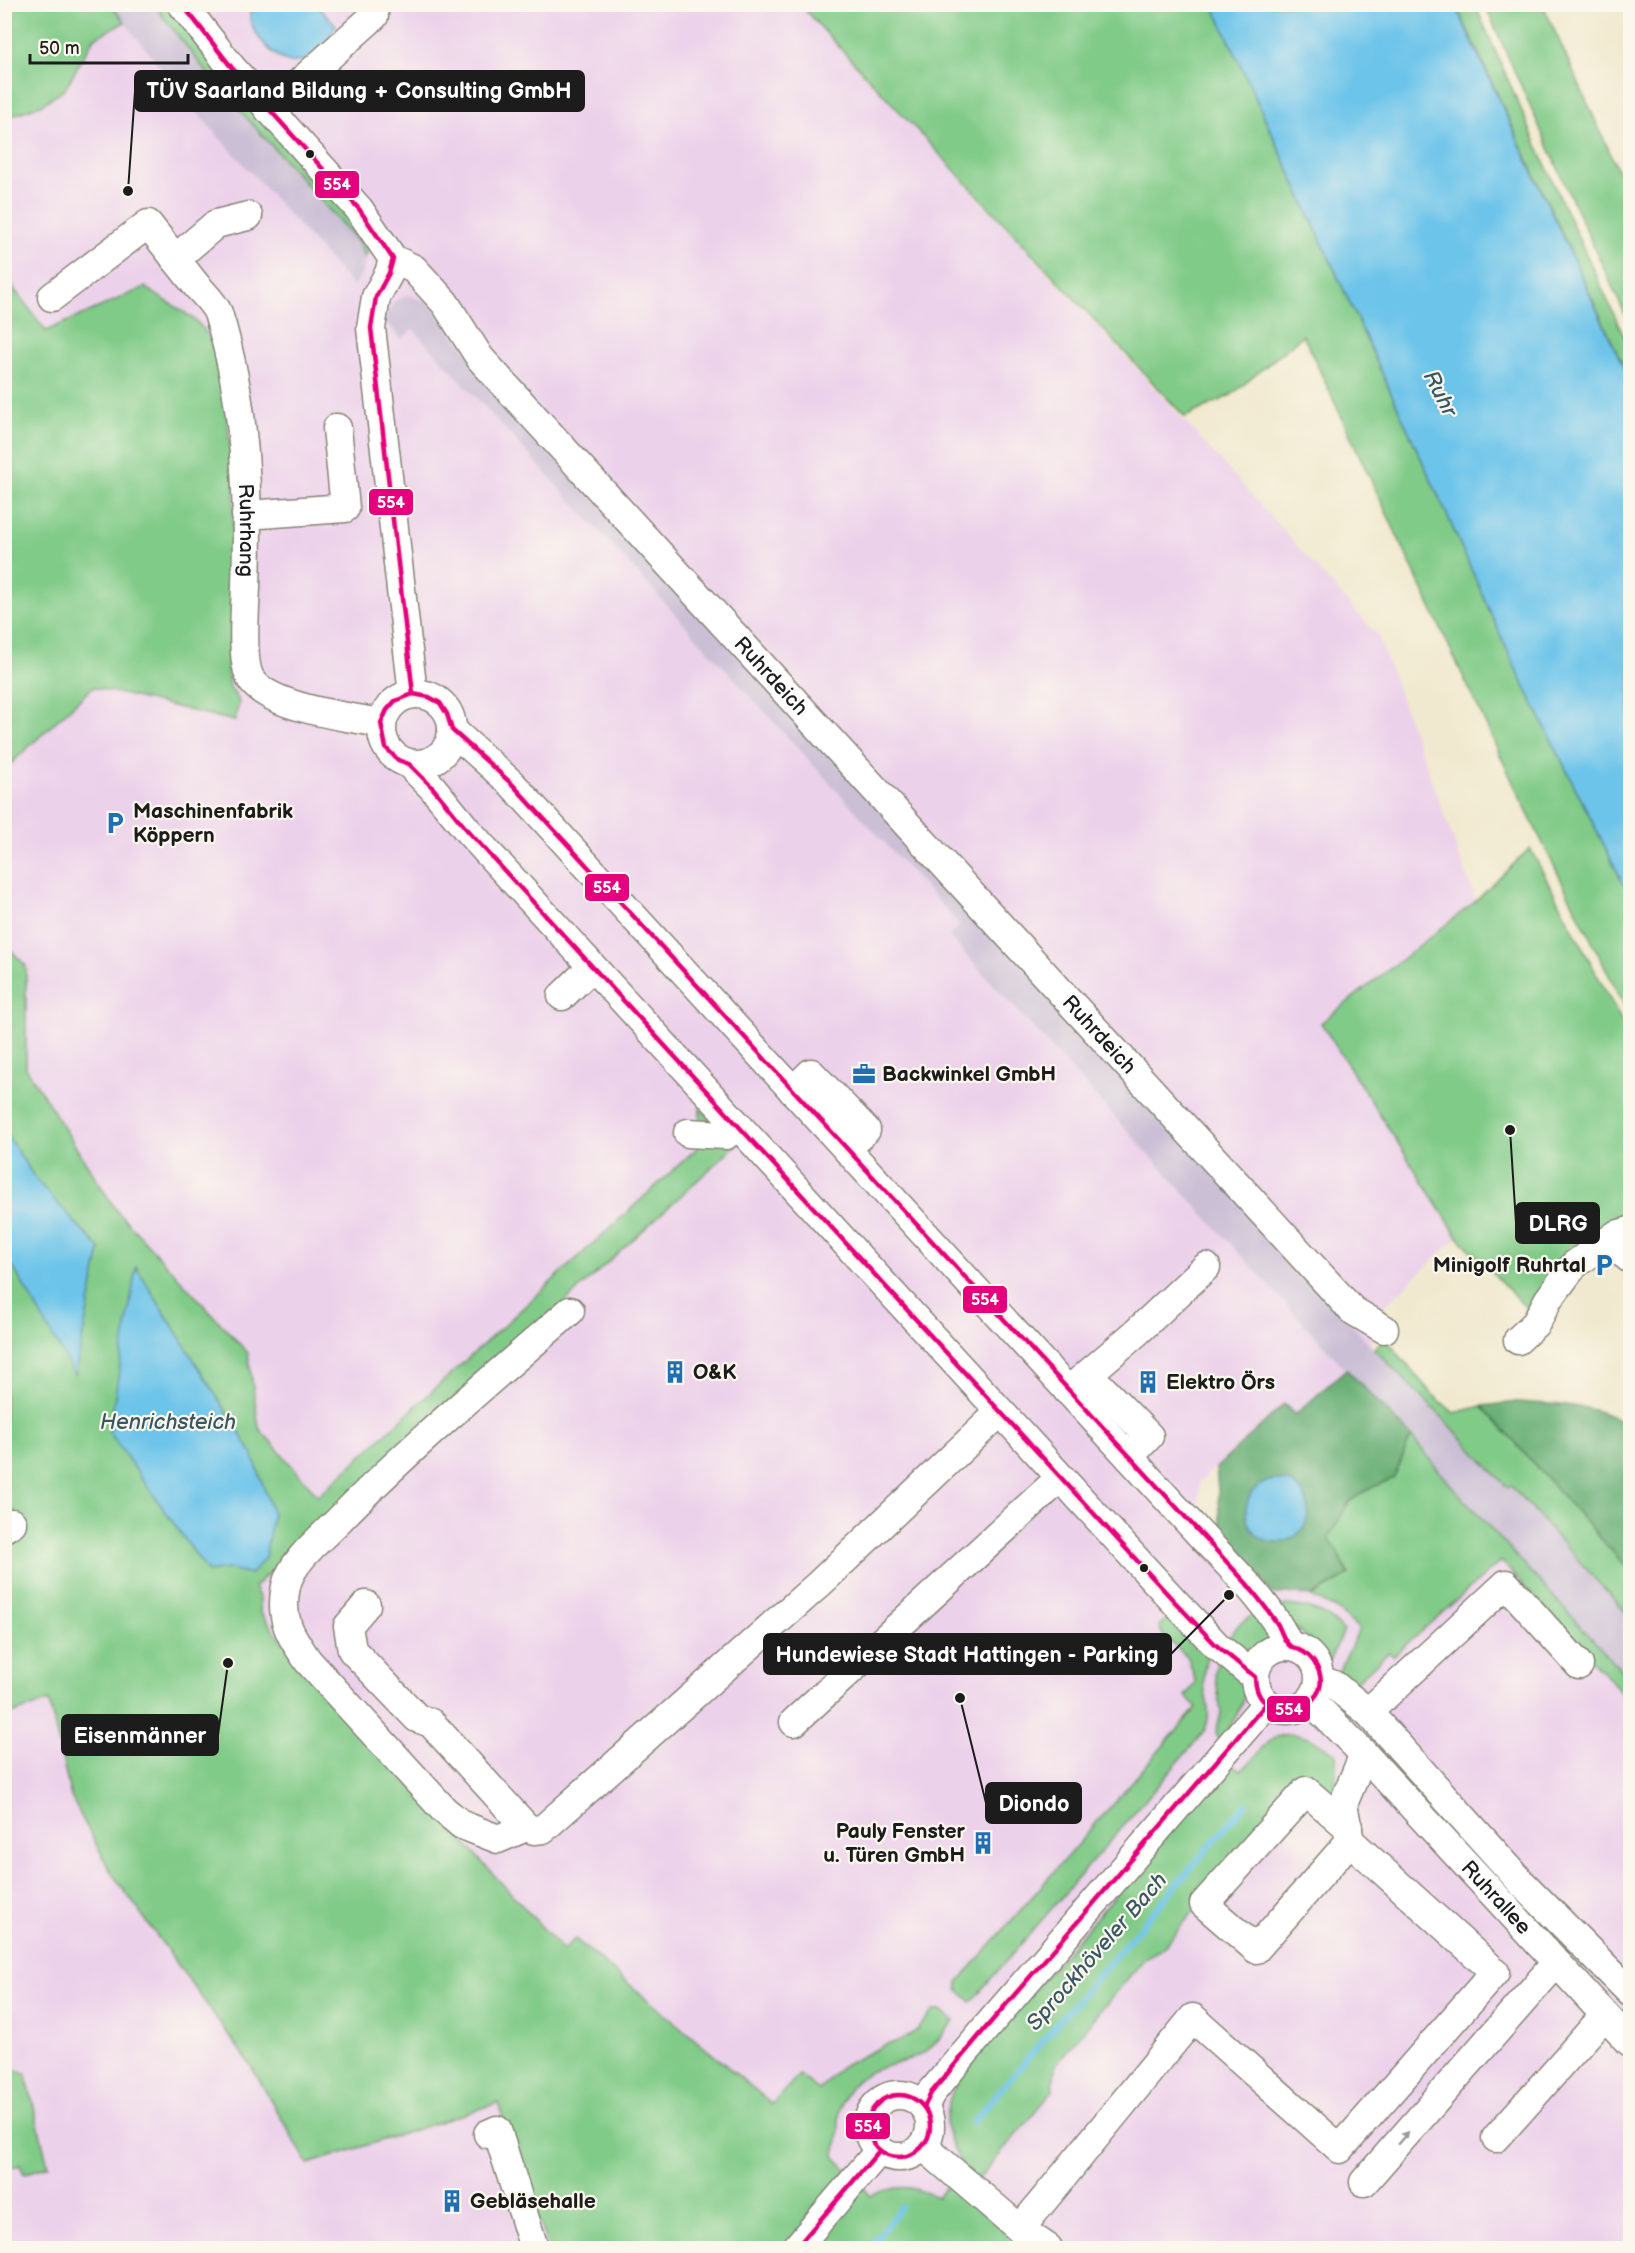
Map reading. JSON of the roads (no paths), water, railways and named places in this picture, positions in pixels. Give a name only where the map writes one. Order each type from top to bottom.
[{"type":"street","name":"Ruhrdeich","points":[[182,4],[269,111],[359,209],[393,259],[414,269],[439,296],[456,317],[480,358],[1352,1310],[1384,1329]]},
{"type":"street","points":[[269,111],[374,16]]},
{"type":"street","points":[[175,259],[216,224],[248,216]]},
{"type":"street","name":"Ruhrhang","points":[[52,297],[148,224],[217,310],[239,410],[246,472],[244,639],[247,669],[251,681],[263,691],[286,703],[381,723]]},
{"type":"street","points":[[393,259],[389,273],[376,297],[371,327],[413,694],[395,701],[387,710],[381,723],[382,736],[386,748],[398,760],[422,765],[440,756],[449,743],[452,730]]},
{"type":"street","points":[[246,515],[345,508],[337,428]]},
{"type":"street","name":"Ruhrallee","points":[[413,694],[434,698],[441,703],[450,717],[452,730],[512,784],[1243,1581],[1283,1632],[1289,1646],[1300,1648],[1312,1657],[1319,1668],[1315,1691],[1364,1754],[1548,1973],[1605,2015],[1630,2042]]},
{"type":"street","points":[[409,764],[592,967],[1181,1609],[1216,1645],[1255,1677]]},
{"type":"street","points":[[562,996],[592,967]]},
{"type":"street","points":[[688,1133],[726,1136],[738,1125]]},
{"type":"street","points":[[1518,1340],[1536,1323],[1548,1300],[1574,1265],[1619,1236],[1630,1259]]},
{"type":"street","points":[[1068,1391],[1137,1332],[1206,1267]]},
{"type":"street","points":[[526,1827],[498,1839],[462,1825],[444,1810],[308,1661],[292,1638],[282,1612],[286,1583],[301,1558],[374,1485],[570,1311]]},
{"type":"street","points":[[366,1605],[348,1626],[352,1650],[417,1718],[431,1723],[526,1827],[543,1830],[819,1584],[1000,1412]]},
{"type":"street","points":[[794,1722],[1060,1478]]},
{"type":"street","points":[[1368,1712],[1506,1584],[1579,1665]]},
{"type":"street","points":[[1289,1646],[1278,1647],[1268,1652],[1256,1668],[1257,1690],[1266,1704],[1277,1709],[1290,1711],[1298,1709],[1315,1691],[1334,1685],[1368,1712],[1522,1883],[1630,1992]]},
{"type":"street","points":[[924,2107],[931,2093],[984,2030],[1266,1704]]},
{"type":"street","points":[[1349,1834],[1343,1804],[1364,1754]]},
{"type":"street","points":[[1020,2229],[1193,2018],[1340,2149],[1495,1972],[1306,1791],[1204,1904],[1256,1948],[1349,1834]]},
{"type":"street","points":[[1364,2182],[1548,1973]]},
{"type":"street","points":[[1496,2138],[1605,2015]]},
{"type":"street","points":[[906,2096],[916,2100],[924,2107],[929,2116],[930,2127],[923,2146],[914,2154],[902,2158],[890,2157],[879,2151],[872,2143],[868,2133],[871,2113],[877,2104],[886,2098],[906,2096]]},
{"type":"street","points":[[488,2134],[497,2130],[534,2248]]},
{"type":"street","points":[[923,2146],[1020,2229],[1048,2248]]},
{"type":"street","points":[[796,2248],[879,2151]]},
{"type":"water","points":[[251,5],[316,5],[336,25],[329,38],[312,55],[298,62],[291,62],[278,57],[255,32],[250,19]]},
{"type":"water","name":"Ruhr","points":[[1213,5],[1455,5],[1630,381],[1630,897],[1513,663]]},
{"type":"water","name":"Henrichsteich","points":[[4,1131],[37,1181],[100,1249],[75,1375],[5,1253]]},
{"type":"water","name":"Henrichsteich","points":[[136,1267],[252,1453],[273,1514],[265,1558],[251,1574],[228,1569],[208,1572],[109,1432]]},
{"type":"water","points":[[1271,1480],[1283,1480],[1299,1489],[1306,1499],[1308,1511],[1306,1523],[1299,1533],[1283,1542],[1271,1542],[1260,1537],[1251,1528],[1246,1517],[1246,1505],[1251,1494],[1260,1485]]},
{"type":"waterway","name":"Sprockhöveler Bach","points":[[973,2122],[1246,1804]]},
{"type":"waterway","name":"Sprockhöveler Bach","points":[[869,2248],[901,2207]]},
{"type":"place","name":"TÜV Saarland Bildung + Consulting GmbH","points":[[128,191]]},
{"type":"place","name":"Maschinenfabrik Köppern","points":[[115,823]]},
{"type":"place","name":"Backwinkel GmbH","points":[[864,1074]]},
{"type":"place","name":"DLRG","points":[[1510,1130]]},
{"type":"place","name":"Minigolf Ruhrtal","points":[[1604,1265]]},
{"type":"place","name":"O&K","points":[[675,1372]]},
{"type":"place","name":"Elektro Örs","points":[[1148,1382]]},
{"type":"place","name":"Hundewiese Stadt Hattingen - Parking","points":[[1229,1595]]},
{"type":"place","name":"Eisenmänner","points":[[228,1663]]},
{"type":"place","name":"Diondo","points":[[960,1698]]},
{"type":"place","name":"Pauly Fenster u. Türen GmbH","points":[[983,1843]]},
{"type":"place","name":"Gebläsehalle","points":[[452,2201]]}]
